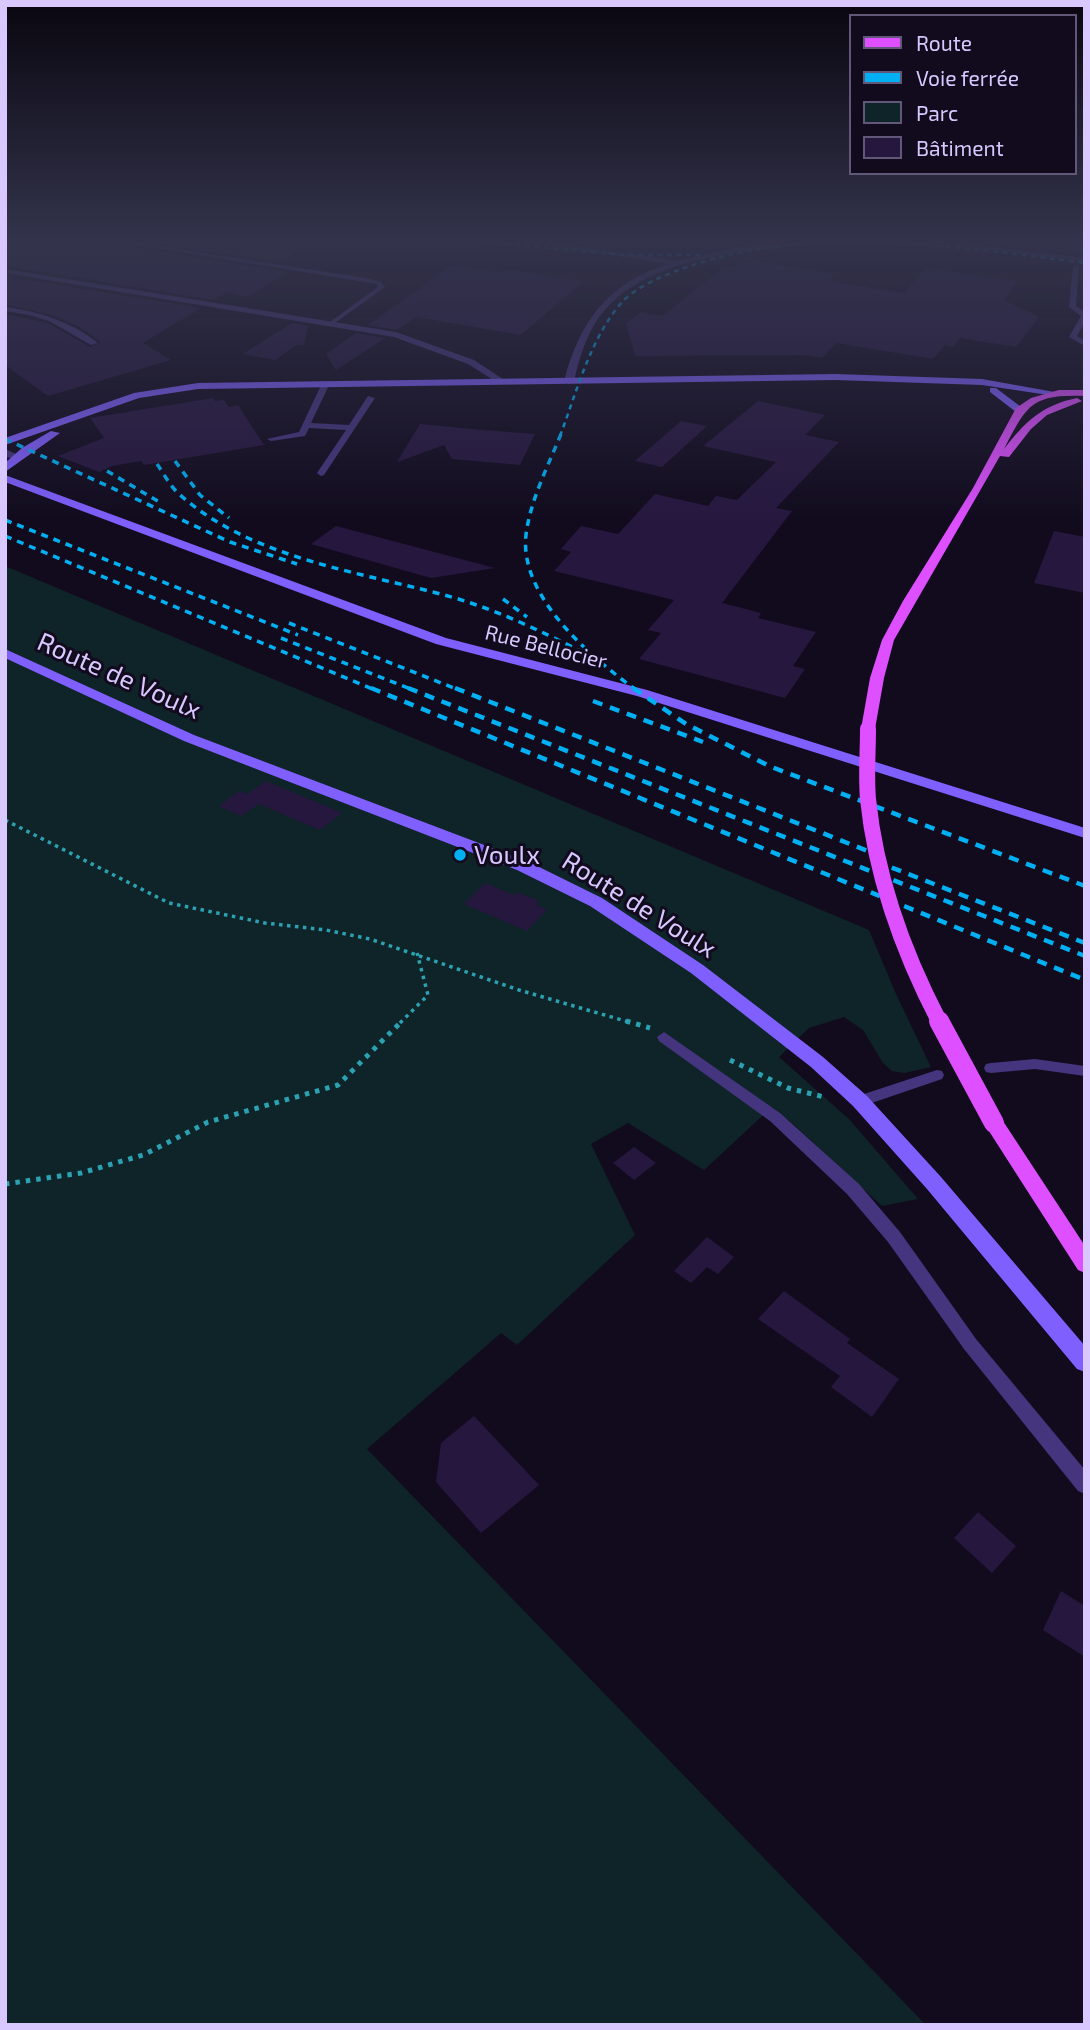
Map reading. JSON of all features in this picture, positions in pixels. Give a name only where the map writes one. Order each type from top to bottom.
[{"type":"main road","points":[[5,442],[137,395],[170,389],[233,384],[836,377],[982,382],[1041,394],[1059,404]]},
{"type":"main road","points":[[950,382],[993,390],[1041,394],[1085,393]]},
{"type":"main road","points":[[993,390],[1020,410]]},
{"type":"main road","points":[[1041,394],[1020,410],[978,488],[888,640],[874,690],[868,729],[868,798],[875,848],[897,929],[924,997],[994,1123],[1085,1264]]},
{"type":"main road","points":[[978,488],[1035,417],[1059,404],[1085,401]]},
{"type":"main road","points":[[5,469],[17,458],[91,411]]},
{"type":"main road","name":"Rue Bellocier","points":[[5,478],[441,642],[674,702],[1085,833]]},
{"type":"main road","name":"Route de Voulx","points":[[5,653],[189,738],[523,866],[579,892],[697,969],[817,1062],[860,1101],[934,1182],[1085,1362]]},
{"type":"street","points":[[402,337],[471,362],[501,382]]},
{"type":"street","points":[[569,380],[586,337]]},
{"type":"street","points":[[5,452],[17,458]]},
{"type":"lane","points":[[82,337],[94,344]]},
{"type":"lane","points":[[271,439],[302,434],[326,383]]},
{"type":"lane","points":[[321,473],[371,398]]},
{"type":"lane","points":[[306,425],[351,428]]},
{"type":"lane","points":[[664,1037],[775,1117],[853,1189],[894,1237],[970,1343],[1085,1485]]},
{"type":"lane","points":[[991,1068],[1035,1064],[1085,1071]]},
{"type":"lane","points":[[860,1101],[937,1076]]},
{"type":"path","points":[[5,820],[169,903],[265,923],[326,930],[370,939],[519,990],[645,1025],[664,1037]]},
{"type":"path","points":[[5,1184],[81,1173],[143,1154],[208,1122],[338,1085],[428,995],[417,953]]},
{"type":"path","points":[[729,1060],[769,1077],[803,1096],[860,1101]]},
{"type":"green space","points":[[5,566],[869,930],[931,1067],[904,1073],[892,1071],[883,1063],[863,1030],[844,1017],[809,1028],[779,1057],[849,1119],[918,1199],[882,1206],[772,1107],[704,1170],[628,1123],[591,1144],[635,1235],[517,1345],[501,1333],[367,1449],[926,2025],[5,2025]]},
{"type":"building","points":[[5,337],[72,337],[90,347],[101,342],[93,337],[153,337],[143,343],[171,360],[48,396],[5,365]]},
{"type":"building","points":[[270,337],[306,337],[304,345],[298,344],[275,360],[243,354]]},
{"type":"building","points":[[351,337],[385,338],[336,370],[326,354]]},
{"type":"building","points":[[630,337],[1024,337],[1016,347],[960,338],[953,347],[945,345],[933,359],[836,343],[822,358],[804,355],[635,356]]},
{"type":"building","points":[[213,398],[215,401],[224,400],[229,407],[238,405],[264,445],[144,465],[141,461],[112,466],[99,472],[58,456],[104,438],[90,418]]},
{"type":"building","points":[[758,401],[825,415],[805,435],[839,442],[776,508],[792,511],[722,603],[761,613],[758,618],[816,632],[793,666],[805,669],[785,698],[639,659],[661,633],[648,630],[674,600],[554,571],[571,552],[561,549],[581,526],[618,534],[655,494],[708,506],[716,496],[737,500],[776,462],[703,446]]},
{"type":"building","points":[[681,421],[707,426],[662,467],[635,461]]},
{"type":"building","points":[[420,424],[535,434],[520,465],[452,459],[444,445],[397,462]]},
{"type":"building","points":[[336,526],[495,568],[431,578],[311,544]]},
{"type":"building","points":[[1054,531],[1085,537],[1085,593],[1034,583]]},
{"type":"building","points":[[266,781],[342,813],[320,830],[259,804],[241,816],[219,806],[239,791],[247,794]]},
{"type":"building","points":[[485,883],[514,895],[517,892],[539,901],[536,905],[547,909],[527,931],[464,904]]},
{"type":"building","points":[[634,1147],[656,1163],[634,1180],[613,1163]]},
{"type":"building","points":[[707,1237],[734,1257],[718,1274],[707,1267],[691,1283],[674,1271]]},
{"type":"building","points":[[784,1291],[850,1339],[847,1343],[899,1379],[872,1417],[831,1387],[840,1376],[758,1319]]},
{"type":"building","points":[[474,1416],[539,1485],[481,1533],[436,1482],[441,1443]]},
{"type":"building","points":[[978,1512],[1016,1546],[992,1573],[954,1538]]},
{"type":"building","points":[[1061,1591],[1085,1606],[1085,1657],[1043,1630]]},
{"type":"railway","points":[[560,436],[585,366],[599,337]]},
{"type":"railway","points":[[561,434],[531,509],[526,535],[527,558],[534,581],[546,603],[562,623],[599,661],[636,690]]},
{"type":"railway","points":[[5,439],[230,542],[297,564]]},
{"type":"railway","points":[[175,461],[200,495],[229,518]]},
{"type":"railway","points":[[157,464],[179,494],[208,516],[240,534],[310,561],[471,603],[520,622],[582,652]]},
{"type":"railway","points":[[107,471],[161,503]]},
{"type":"railway","points":[[5,520],[298,635]]},
{"type":"railway","points":[[5,536],[375,690]]},
{"type":"railway","points":[[503,599],[527,617]]},
{"type":"railway","points":[[289,623],[459,690]]},
{"type":"railway","points":[[281,638],[413,690]]},
{"type":"railway","points":[[371,688],[1085,980]]},
{"type":"railway","points":[[408,688],[1085,956]]},
{"type":"railway","points":[[455,688],[888,859]]},
{"type":"railway","points":[[633,688],[686,724],[769,766],[1085,886]]},
{"type":"railway","points":[[593,701],[703,742]]},
{"type":"railway","points":[[875,861],[1085,943]]},
{"type":"place","name":"Voulx","points":[[460,855]]}]
